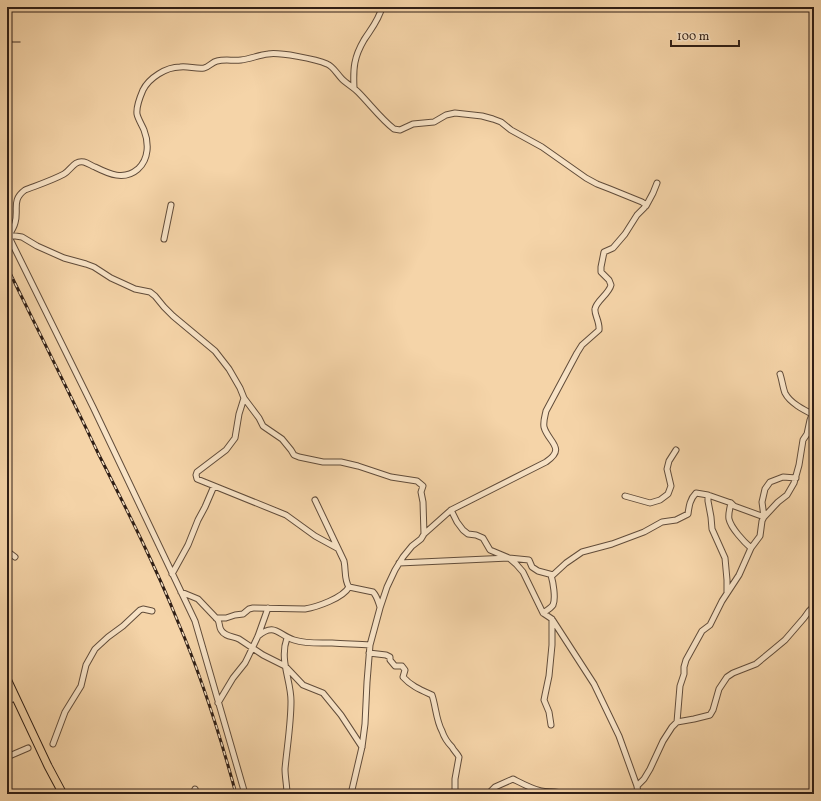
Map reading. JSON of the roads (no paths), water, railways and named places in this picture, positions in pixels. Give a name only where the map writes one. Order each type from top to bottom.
[{"type":"highway","points":[[7,679],[48,766],[63,794]]},
{"type":"street","points":[[354,88],[353,74],[355,60],[364,40],[378,20],[382,7]]},
{"type":"street","points":[[8,233],[15,224],[17,202],[21,194],[26,190],[66,173],[75,163],[84,162],[108,174],[115,175],[125,175],[131,173],[143,164],[147,154],[148,145],[145,132],[137,115],[137,108],[146,84],[150,80],[171,68],[204,68],[217,61],[241,60],[268,54],[304,58],[326,63],[332,66],[342,79],[354,88],[396,130],[403,130],[414,124],[434,122],[446,115],[455,113],[482,116],[502,122],[511,130],[542,147],[586,178],[642,202],[646,206]]},
{"type":"street","points":[[350,794],[354,784],[362,747],[370,645],[387,587],[399,563],[412,546],[421,539],[424,534],[452,510],[546,462],[554,454],[555,448],[553,442],[544,428],[543,421],[546,411],[577,353],[582,345],[599,330],[600,326],[595,309],[609,291],[611,285],[609,280],[602,274],[601,270],[604,252],[613,248],[625,234],[637,214],[646,206],[658,183]]},
{"type":"street","points":[[164,239],[171,205]]},
{"type":"street","points":[[8,233],[22,236],[37,246],[64,258],[86,264],[135,289],[150,292],[173,316],[215,351],[228,369],[240,388],[244,398],[263,426],[282,439],[294,455],[323,462],[349,464],[391,477],[417,481],[423,486],[421,492],[424,502],[424,534]]},
{"type":"street","points":[[8,233],[94,407],[195,621],[245,794]]},
{"type":"street","points":[[780,374],[786,394],[793,402],[814,415]]},
{"type":"street","points":[[244,398],[239,414],[235,438],[226,450],[197,472],[197,479],[286,514],[314,536],[337,548]]},
{"type":"street","points":[[677,722],[680,686],[686,660],[702,631],[710,625],[727,593],[739,575],[751,548],[761,534],[762,521],[764,517],[787,495],[790,490],[796,478],[803,440],[807,434],[814,410]]},
{"type":"street","points":[[624,496],[650,503],[660,500],[668,494],[671,486],[667,469],[669,461],[676,450]]},
{"type":"street","points":[[764,517],[762,502],[767,485],[770,482],[782,477],[796,478]]},
{"type":"street","points":[[172,574],[188,545],[214,486]]},
{"type":"street","points":[[551,575],[582,552],[612,544],[644,532],[662,522],[679,519],[688,514],[689,503],[696,493],[708,495],[731,503],[734,506],[764,517]]},
{"type":"street","points":[[708,495],[712,517],[712,529],[725,558],[727,593]]},
{"type":"street","points":[[315,500],[344,561],[347,583],[349,587]]},
{"type":"street","points":[[731,503],[729,520],[742,539],[751,548]]},
{"type":"street","points":[[452,510],[463,530],[468,534],[483,538],[490,550],[510,558],[522,572],[543,613],[552,618],[594,684],[619,736],[637,786],[638,794]]},
{"type":"street","points":[[7,551],[15,557]]},
{"type":"street","points":[[399,563],[510,558],[529,560],[532,568],[551,575]]},
{"type":"street","points":[[543,613],[552,606],[554,601],[551,575]]},
{"type":"street","points":[[216,618],[226,618],[243,614],[249,609],[253,608],[312,608],[338,597],[347,591],[349,587]]},
{"type":"street","points":[[349,587],[376,594],[380,608]]},
{"type":"street","points":[[181,592],[198,599],[219,622],[221,631],[224,634],[239,639],[284,666],[303,685],[323,693],[341,715],[362,747]]},
{"type":"street","points":[[637,786],[644,779],[650,769],[663,741],[672,727],[677,722],[710,715],[719,689],[726,677],[756,664],[780,645],[814,606]]},
{"type":"street","points":[[218,703],[233,678],[245,663],[258,636],[268,608]]},
{"type":"street","points":[[53,744],[65,712],[81,686],[86,665],[95,649],[140,610],[143,609],[152,611]]},
{"type":"street","points":[[551,725],[544,700],[549,676],[552,645],[552,618]]},
{"type":"street","points":[[258,636],[269,629],[277,631],[287,638],[303,642],[370,645]]},
{"type":"street","points":[[286,794],[285,770],[290,726],[291,700],[290,688],[284,666],[284,648],[287,638]]},
{"type":"street","points":[[369,653],[386,655],[390,657],[390,660],[395,666],[402,666],[405,670],[403,677],[408,683],[432,695],[442,732],[448,743],[459,757],[455,779],[455,794]]},
{"type":"street","points":[[7,701],[16,698]]},
{"type":"street","points":[[7,757],[28,748]]},
{"type":"street","points":[[488,794],[495,787],[513,779],[538,791],[557,791],[564,794]]},
{"type":"waterway","points":[[7,43],[10,38],[12,42],[20,42]]},
{"type":"railway","points":[[7,267],[160,580],[203,685],[224,750],[236,794]]}]
